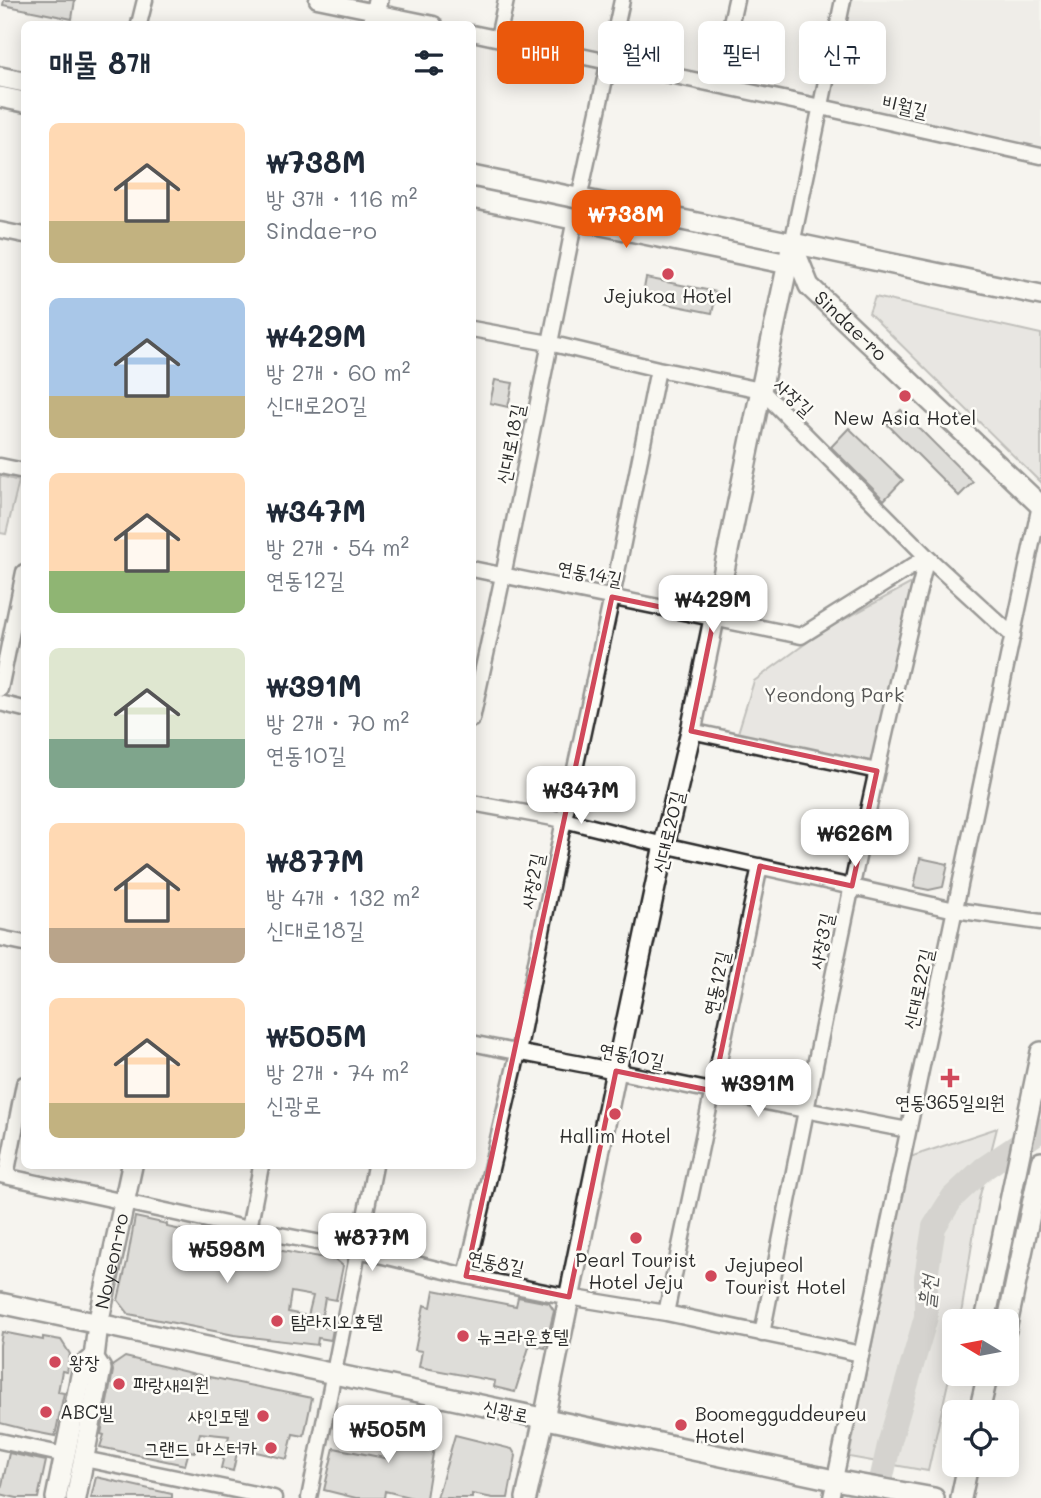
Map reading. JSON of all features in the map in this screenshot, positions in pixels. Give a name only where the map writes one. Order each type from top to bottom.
[{"type":"main road","points":[[0,77],[21,81]]},
{"type":"main road","points":[[0,97],[21,101]]},
{"type":"main road","points":[[476,177],[1041,295]]},
{"type":"main road","points":[[476,199],[788,264]]},
{"type":"main road","name":"신대로20길","points":[[526,1498],[615,1071],[691,731],[792,244]]},
{"type":"main road","name":"Sindae-ro","points":[[792,244],[810,286],[1041,506]]},
{"type":"main road","points":[[987,1309],[1041,1052]]},
{"type":"main road","name":"Noyeon-ro","points":[[76,1498],[74,1457],[83,1366],[94,1358],[131,1169]]},
{"type":"main road","points":[[1010,1309],[1039,1171]]},
{"type":"main road","name":"신광로","points":[[0,1303],[544,1419],[838,1487],[930,1497]]},
{"type":"main road","name":"Noyeon-ro","points":[[56,1498],[74,1457]]},
{"type":"main road","points":[[961,1498],[965,1477]]},
{"type":"street","points":[[140,21],[145,0]]},
{"type":"street","points":[[317,0],[419,21]]},
{"type":"street","points":[[502,21],[506,0]]},
{"type":"street","points":[[618,21],[622,0]]},
{"type":"street","points":[[717,85],[736,0]]},
{"type":"street","points":[[792,244],[843,0]]},
{"type":"street","name":"비월길","points":[[476,34],[497,38]]},
{"type":"street","name":"비월길","points":[[684,78],[1041,156]]},
{"type":"street","points":[[579,199],[604,84]]},
{"type":"street","name":"신대로18길","points":[[476,701],[575,219]]},
{"type":"street","points":[[0,230],[21,234]]},
{"type":"street","name":"사장길","points":[[476,330],[549,343],[761,390],[927,557],[1013,636]]},
{"type":"street","name":"사장2길","points":[[467,1276],[517,1053],[658,369]]},
{"type":"street","points":[[0,466],[21,470]]},
{"type":"street","name":"신대로22길","points":[[838,1487],[861,1354],[1041,506]]},
{"type":"street","name":"연동14길","points":[[476,570],[801,636],[927,557]]},
{"type":"street","name":"사장3길","points":[[762,1334],[852,886],[927,557]]},
{"type":"street","points":[[0,689],[21,587]]},
{"type":"street","points":[[0,703],[21,708]]},
{"type":"street","points":[[691,731],[877,771]]},
{"type":"street","points":[[476,804],[564,820],[955,910],[1041,922]]},
{"type":"street","name":"연동12길","points":[[666,1313],[760,866]]},
{"type":"street","points":[[0,938],[21,942]]},
{"type":"street","name":"연동10길","points":[[476,1044],[908,1130]]},
{"type":"street","points":[[3,1176],[21,1097]]},
{"type":"street","points":[[249,1229],[260,1169]]},
{"type":"street","points":[[309,1498],[374,1169]]},
{"type":"street","name":"연동8길","points":[[3,1176],[358,1250],[467,1276],[666,1313],[861,1354]]},
{"type":"street","points":[[0,1441],[274,1498]]},
{"type":"highlighted area","points":[[612,597],[714,618],[691,731],[877,771],[852,886],[760,866],[713,1091],[616,1071],[569,1297],[466,1276]]},
{"type":"shaded area","points":[[851,0],[1041,0],[1041,149],[830,101],[834,84],[886,84],[886,21],[847,21]]},
{"type":"green space","points":[[875,297],[1041,334],[1041,483],[869,313]]},
{"type":"green space","points":[[0,476],[19,481],[6,534],[0,533]]},
{"type":"green space","name":"Yeondong Park","points":[[921,578],[878,764],[737,736],[754,681],[841,621]]},
{"type":"green space","points":[[997,1128],[979,1199],[962,1309],[942,1309],[942,1386],[947,1386],[928,1471],[849,1457],[910,1157]]},
{"type":"building","points":[[4,0],[75,0],[72,19],[3,5]]},
{"type":"building","points":[[646,278],[717,292],[712,313],[642,299]]},
{"type":"building","points":[[495,380],[513,383],[508,407],[490,403]]},
{"type":"building","points":[[901,410],[973,482],[959,496],[887,424]]},
{"type":"building","points":[[849,428],[903,480],[884,500],[831,447]]},
{"type":"building","points":[[920,858],[948,864],[943,887],[929,890],[914,887]]},
{"type":"building","points":[[135,1217],[167,1224],[167,1227],[336,1260],[343,1266],[336,1300],[325,1298],[320,1326],[333,1329],[331,1340],[318,1338],[317,1345],[234,1335],[129,1314],[118,1300]],"holes":[[[291,1292],[313,1296],[308,1316],[288,1312]]]},
{"type":"building","name":"뉴크라운호텔","points":[[434,1290],[516,1306],[518,1297],[549,1303],[554,1311],[545,1348],[530,1344],[515,1392],[494,1387],[495,1381],[419,1367],[422,1351],[415,1350],[424,1305],[431,1307]]},
{"type":"building","points":[[2,1332],[43,1340],[43,1337],[61,1340],[70,1354],[67,1372],[62,1371],[58,1392],[64,1393],[55,1436],[0,1423]]},
{"type":"building","points":[[125,1357],[312,1398],[304,1436],[293,1434],[287,1459],[238,1448],[233,1471],[221,1468],[229,1436],[200,1433],[195,1452],[189,1451],[185,1465],[100,1447],[104,1435],[101,1434],[112,1366]]},
{"type":"building","points":[[398,1414],[438,1422],[426,1498],[413,1498],[385,1491],[384,1498],[356,1498],[324,1490],[334,1448],[390,1459]]},
{"type":"building","points":[[455,1435],[512,1449],[516,1456],[508,1498],[472,1494],[472,1498],[437,1498]]},
{"type":"building","points":[[9,1453],[46,1461],[38,1498],[17,1498],[0,1494]]},
{"type":"building","points":[[96,1477],[172,1494],[172,1498],[91,1498]]},
{"type":"waterway","name":"흘천","points":[[877,1498],[890,1441],[926,1317],[926,1277],[934,1227],[953,1197],[983,1169],[1041,1130]]},
{"type":"place","name":"Jejukoa Hotel","points":[[668,274]]},
{"type":"place","name":"New Asia Hotel","points":[[905,396]]},
{"type":"place","name":"연동365일의원","points":[[950,1078]]},
{"type":"place","name":"Hallim Hotel","points":[[615,1114]]},
{"type":"place","name":"Pearl Tourist Hotel Jeju","points":[[636,1238]]},
{"type":"place","name":"Jejupeol Tourist Hotel","points":[[711,1276]]},
{"type":"place","name":"탐라지오호텔","points":[[277,1321]]},
{"type":"place","name":"뉴크라운호텔","points":[[463,1336]]},
{"type":"place","name":"왕장","points":[[55,1362]]},
{"type":"place","name":"파랑새의원","points":[[119,1384]]},
{"type":"place","name":"ABC빌","points":[[46,1412]]},
{"type":"place","name":"샤인모텔","points":[[263,1416]]},
{"type":"place","name":"Boomegguddeureu Hotel","points":[[681,1425]]},
{"type":"place","name":"그랜드 마스터카","points":[[271,1448]]}]
